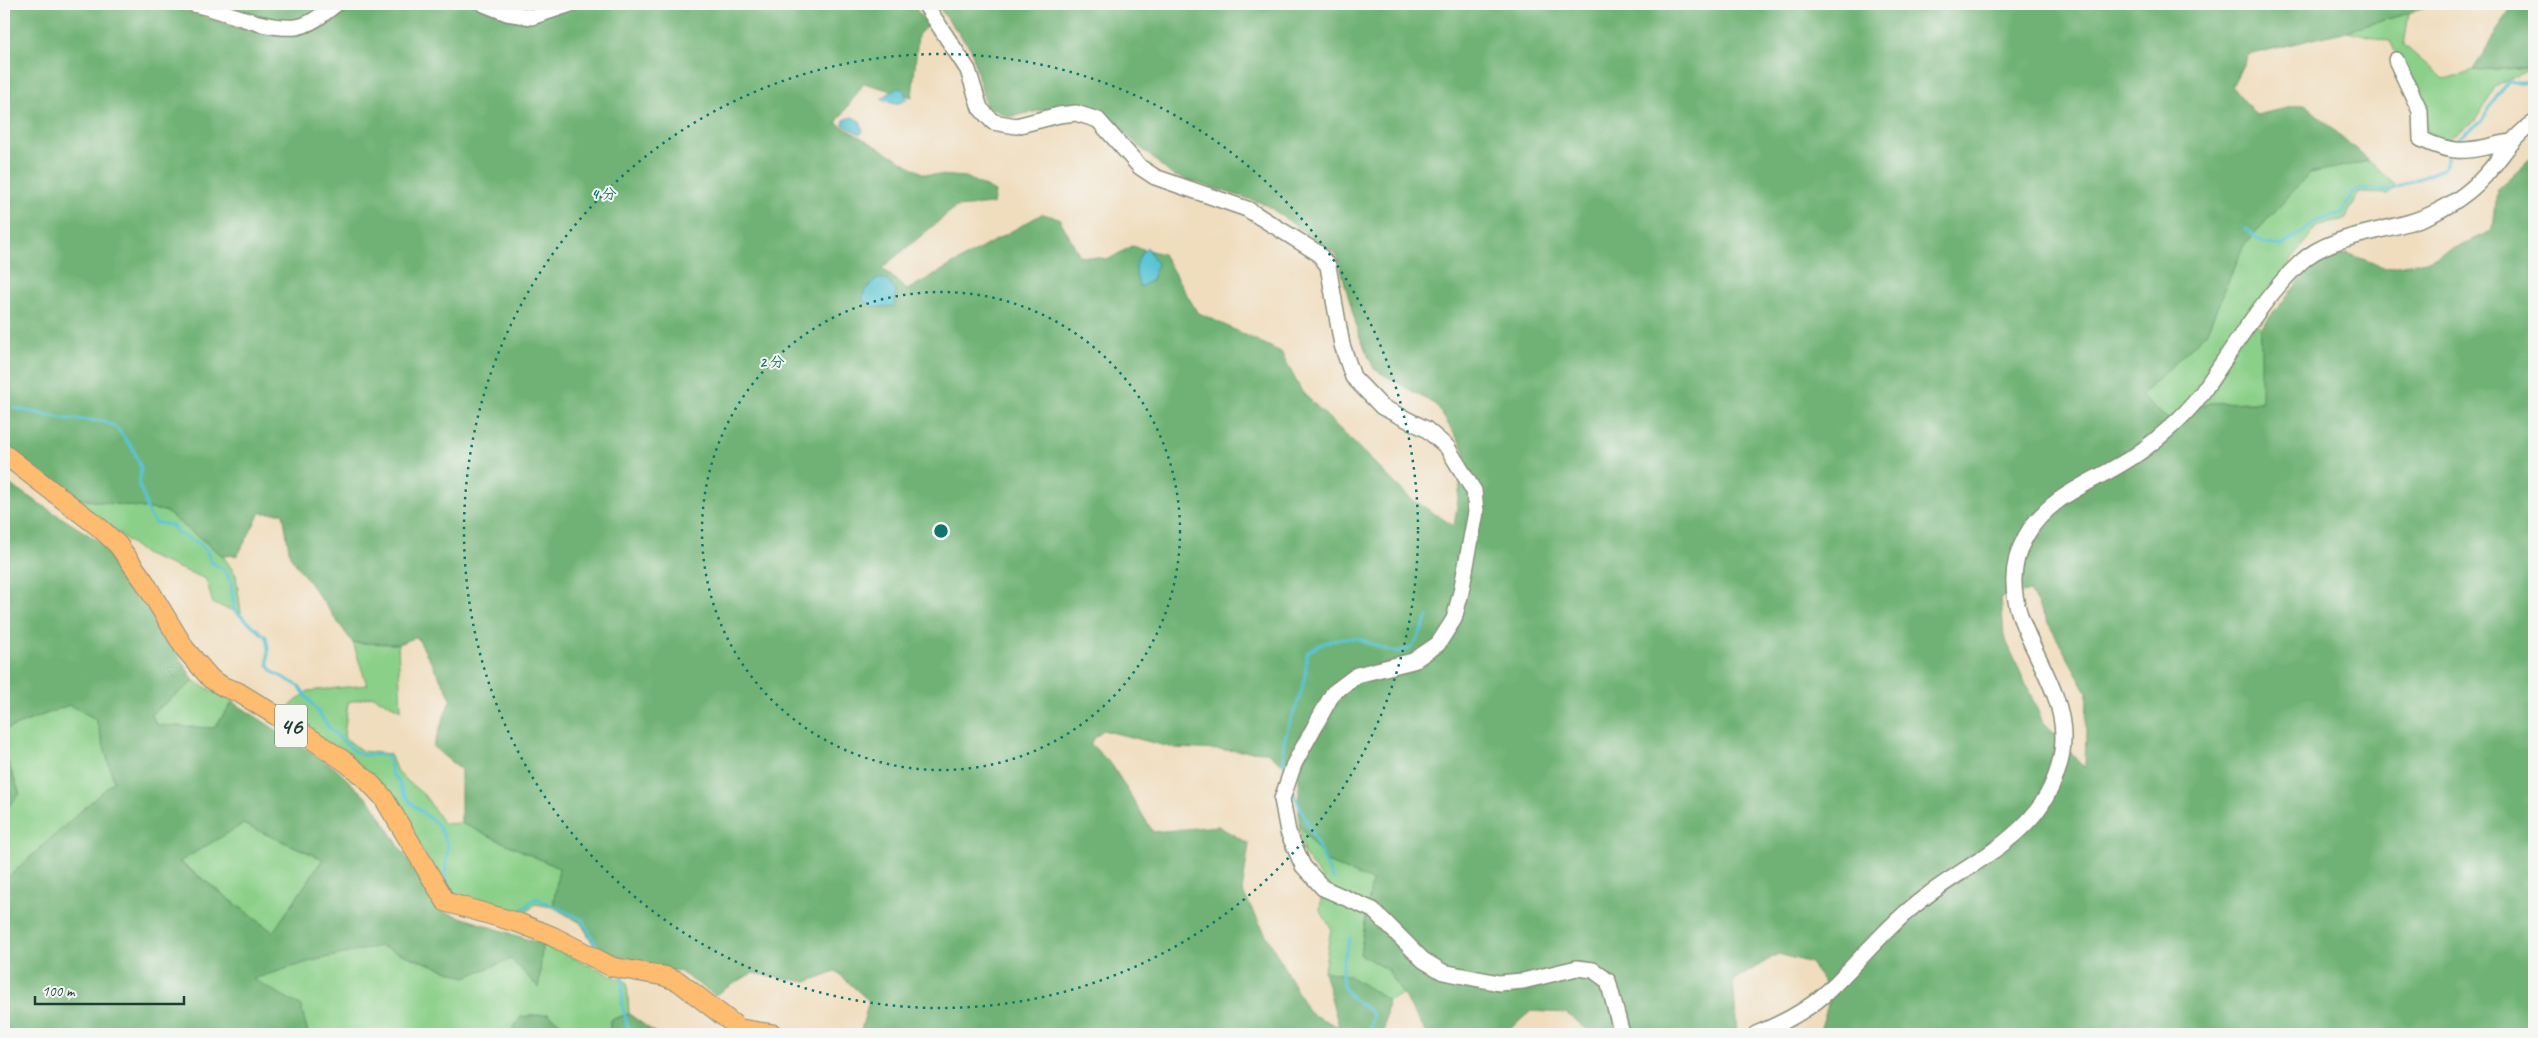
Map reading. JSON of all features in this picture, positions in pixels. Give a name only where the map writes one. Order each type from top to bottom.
[{"type":"main road","name":"46","points":[[4,454],[100,528],[118,545],[144,580],[185,649],[211,679],[224,688],[238,692],[347,763],[383,797],[425,865],[435,888],[446,902],[519,923],[552,936],[612,967],[664,976],[678,981],[740,1029],[773,1034]]},
{"type":"street","points":[[193,4],[273,26],[297,26],[318,18],[336,4]]},
{"type":"street","points":[[484,4],[507,13],[532,17],[571,4]]},
{"type":"street","points":[[925,4],[968,70],[980,108],[993,122],[1016,126],[1076,113],[1098,120],[1140,167],[1155,177],[1247,209],[1318,253],[1328,266],[1342,346],[1353,377],[1382,407],[1426,429],[1448,447],[1474,491],[1476,512],[1454,619],[1438,644],[1414,661],[1358,675],[1333,693],[1294,764],[1282,799],[1288,832],[1303,866],[1323,888],[1373,910],[1423,960],[1443,972],[1499,983],[1523,981],[1577,968],[1593,970],[1608,981],[1622,1034]]},
{"type":"street","points":[[2396,60],[2420,111],[2421,139],[2449,150],[2512,142]]},
{"type":"street","points":[[1756,1034],[1805,1010],[1825,994],[1866,951],[1920,901],[2020,828],[2037,811],[2053,785],[2060,762],[2063,740],[2062,718],[2056,694],[2020,620],[2014,593],[2021,547],[2037,519],[2051,505],[2071,491],[2121,466],[2147,447],[2175,421],[2203,392],[2216,369],[2267,300],[2302,260],[2319,249],[2404,225],[2439,211],[2456,200],[2486,174],[2512,142],[2534,123]]},
{"type":"green space","points":[[4,4],[164,4],[255,33],[225,4],[912,4],[928,25],[918,35],[912,97],[864,83],[836,123],[924,174],[966,177],[995,192],[993,204],[956,207],[882,268],[907,290],[1042,214],[1059,218],[1080,256],[1109,259],[1132,246],[1163,254],[1197,312],[1281,352],[1302,392],[1410,498],[1454,526],[1465,451],[1436,405],[1374,369],[1359,335],[1337,255],[1265,204],[1172,175],[1094,107],[1063,106],[1009,117],[986,106],[971,49],[936,4],[2439,4],[2347,31],[2248,55],[2232,86],[2256,115],[2305,104],[2369,161],[2310,173],[2244,245],[2206,333],[2140,396],[2168,419],[2210,403],[2261,402],[2261,328],[2315,262],[2347,253],[2386,268],[2426,261],[2493,230],[2497,189],[2534,155],[2534,1034],[1819,1034],[1831,995],[1811,963],[1778,954],[1733,981],[1737,1032],[1733,1034],[1593,1034],[1566,1013],[1531,1011],[1504,1034],[1427,1034],[1388,970],[1360,954],[1372,881],[1327,862],[1299,824],[1299,776],[1267,752],[1174,748],[1103,730],[1090,743],[1112,765],[1153,832],[1218,826],[1249,844],[1242,891],[1309,1013],[1339,1027],[1324,971],[1349,976],[1388,1000],[1384,1031],[1386,1034],[860,1034],[869,1001],[836,971],[806,982],[752,973],[715,995],[679,971],[627,965],[599,954],[581,923],[553,907],[559,868],[461,823],[461,770],[433,747],[451,698],[417,637],[398,644],[353,643],[290,556],[283,513],[260,513],[238,555],[223,556],[165,511],[74,498],[4,447]],"holes":[[[2030,591],[2087,692],[2085,768],[2042,720],[2004,636],[2001,598]]]},
{"type":"green space","points":[[2513,4],[2534,4],[2534,67],[2473,70]]},
{"type":"green space","points":[[2409,13],[2404,45],[2444,80],[2473,70],[2532,68],[2495,87],[2475,121],[2442,143],[2428,133],[2423,108],[2390,41],[2347,31]]},
{"type":"green space","points":[[2369,161],[2395,185],[2389,194],[2359,193],[2345,219],[2316,227],[2251,316],[2261,328],[2262,402],[2210,403],[2168,419],[2140,396],[2206,333],[2244,245],[2310,173]]},
{"type":"green space","points":[[4,481],[114,551],[194,681],[151,714],[157,725],[214,728],[233,702],[335,768],[372,803],[439,910],[542,944],[539,988],[511,959],[465,977],[380,946],[311,961],[253,979],[301,1006],[308,1034],[4,1034],[4,881],[114,781],[96,719],[69,705],[4,730]],"holes":[[[243,824],[323,859],[273,932],[179,862]]]},
{"type":"green space","points":[[74,498],[165,511],[223,556],[236,575],[241,613],[213,604],[206,579],[146,555]]},
{"type":"green space","points":[[353,643],[398,644],[401,710],[373,696],[348,702],[344,737],[362,751],[390,754],[397,772],[425,796],[444,824],[461,823],[559,868],[553,907],[535,904],[521,918],[454,901],[382,785],[284,711],[308,691],[367,685]]},
{"type":"green space","points":[[194,681],[233,702],[214,728],[157,725],[151,714]]},
{"type":"green space","points":[[69,705],[96,719],[114,782],[4,881],[4,811],[20,793],[4,753],[4,730]]},
{"type":"green space","points":[[4,753],[20,794],[4,811]]},
{"type":"green space","points":[[243,824],[323,859],[273,932],[179,861]]},
{"type":"green space","points":[[1299,824],[1327,862],[1372,881],[1360,954],[1388,970],[1403,995],[1388,1000],[1349,976],[1324,971],[1331,928],[1320,910],[1323,880],[1304,854]]},
{"type":"green space","points":[[542,944],[627,982],[629,1014],[610,1020],[610,1034],[575,1034],[547,1014],[521,1017],[509,1034],[308,1034],[301,1006],[252,979],[311,961],[380,946],[465,977],[511,959],[539,988]]},
{"type":"green space","points":[[548,1014],[575,1034],[509,1034],[521,1017]]},
{"type":"green space","points":[[629,1014],[657,1034],[610,1034],[610,1020]]},
{"type":"water","points":[[897,88],[904,89],[907,100],[895,104],[883,100],[882,98]]},
{"type":"water","points":[[852,117],[860,121],[863,132],[860,134],[843,125],[844,120]]},
{"type":"water","points":[[1147,247],[1157,264],[1152,280],[1140,287],[1136,275],[1136,266],[1140,256]]},
{"type":"water","points":[[876,279],[886,279],[896,291],[894,306],[875,307],[862,300],[865,290]]},
{"type":"waterway","points":[[2452,146],[2456,140],[2482,121],[2497,95],[2509,82],[2534,82]]},
{"type":"waterway","points":[[2246,228],[2264,244],[2282,246],[2317,221],[2342,213],[2352,193],[2361,189],[2390,190],[2443,169],[2449,154]]},
{"type":"waterway","points":[[14,408],[61,418],[104,421],[116,427],[133,449],[141,468],[139,487],[151,518],[155,523],[171,525],[179,534],[198,543],[207,551],[211,562],[225,571],[231,582],[234,610],[266,637],[268,665],[273,672],[299,686],[330,729],[354,751],[362,755],[386,755],[390,762],[392,775],[399,781],[402,791],[411,803],[438,825],[448,845],[445,872],[449,890],[458,897]]},
{"type":"waterway","points":[[1286,771],[1283,747],[1304,681],[1307,653],[1324,643],[1345,638],[1358,639],[1393,651],[1406,650],[1413,645],[1428,617]]},
{"type":"waterway","points":[[1291,787],[1333,879]]},
{"type":"waterway","points":[[512,912],[520,912],[536,898],[583,920],[599,951]]},
{"type":"waterway","points":[[1350,938],[1342,969],[1343,985],[1346,992],[1373,1015],[1370,1034]]},
{"type":"waterway","points":[[623,974],[622,1004],[628,1028],[636,1034]]}]
